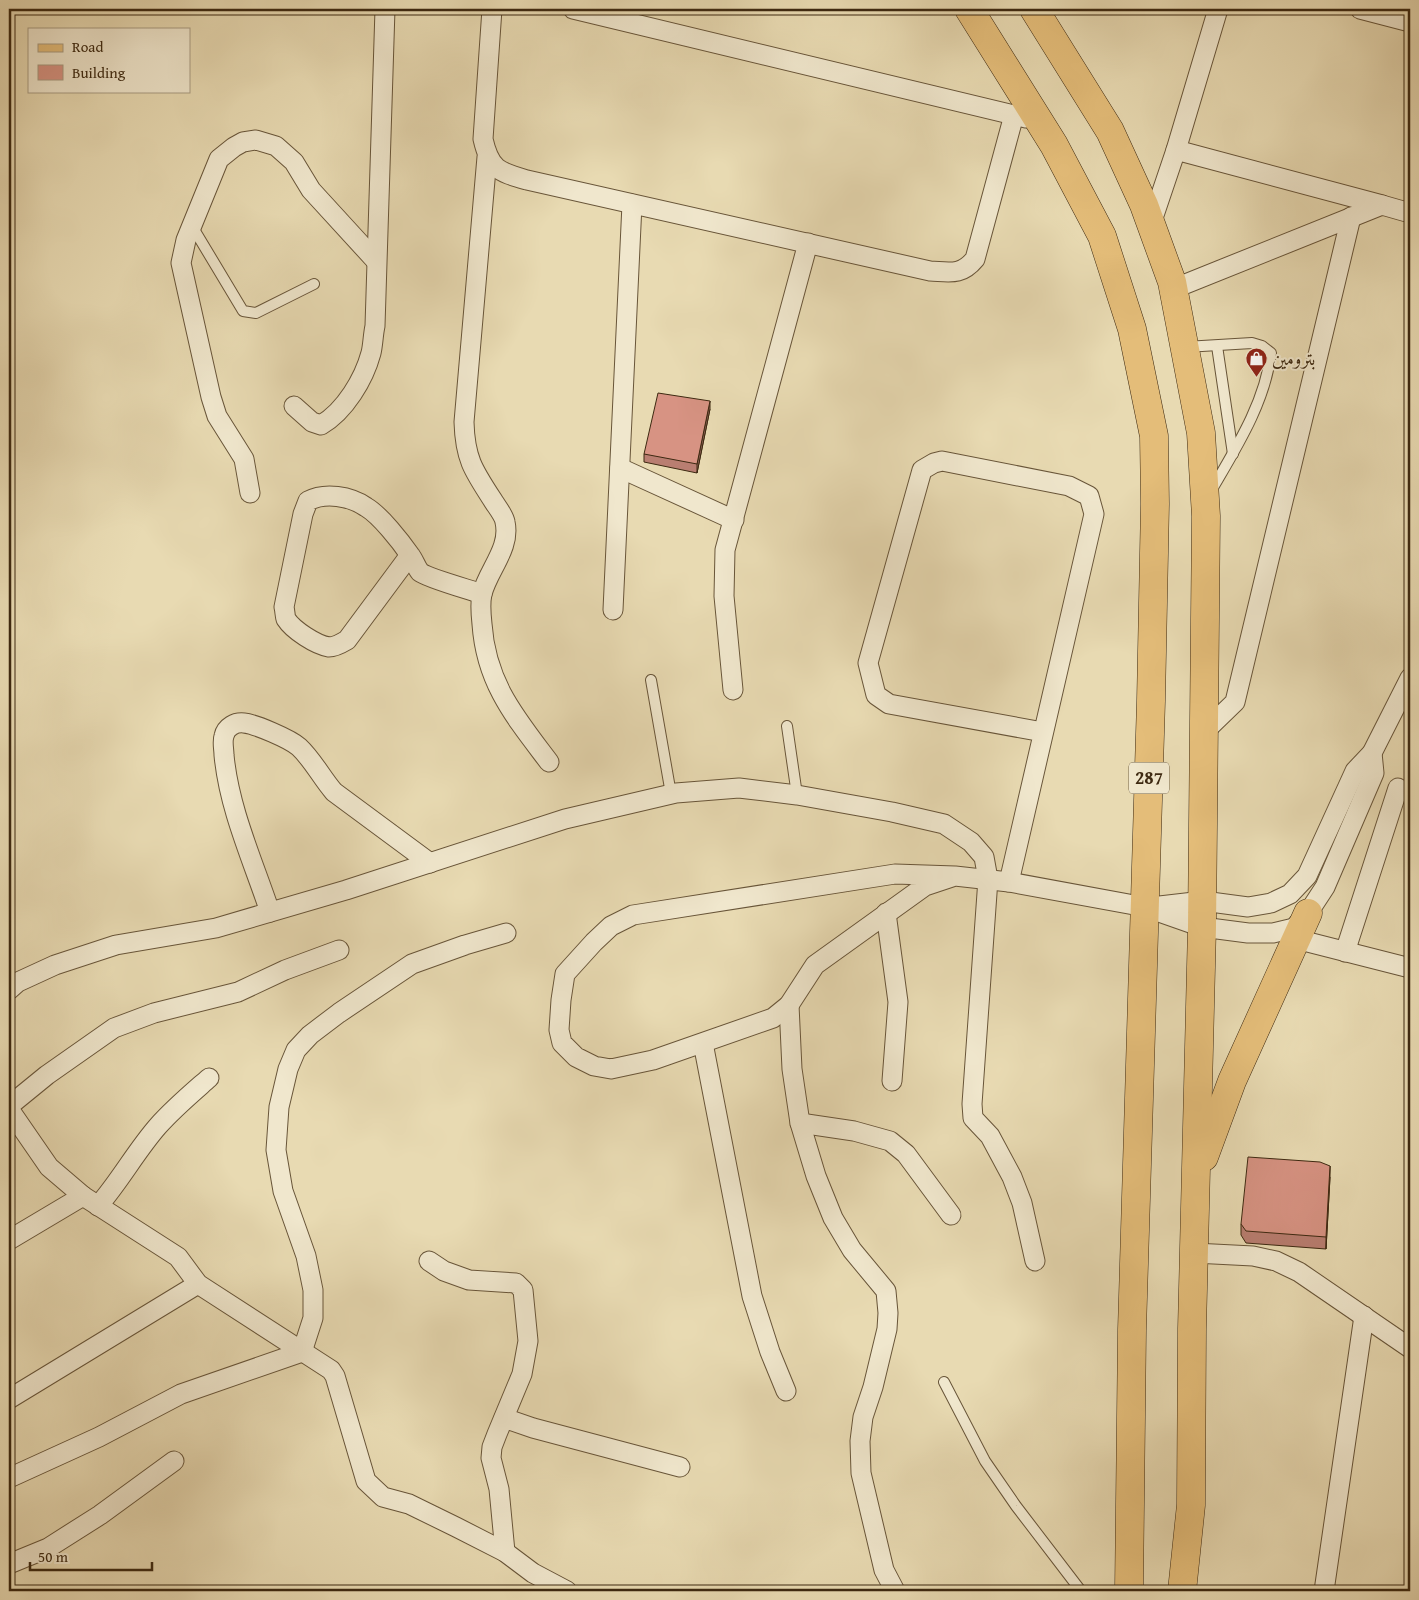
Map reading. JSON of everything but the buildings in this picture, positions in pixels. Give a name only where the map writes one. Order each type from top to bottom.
[{"type":"main road","name":"287","points":[[969,9],[1026,118],[1054,145],[1102,236],[1132,329],[1154,436],[1155,504],[1132,1330],[1129,1591]]},
{"type":"main road","points":[[1034,9],[1110,131],[1151,224],[1173,289],[1201,433],[1206,503],[1202,914],[1194,1253],[1191,1505],[1182,1591]]},
{"type":"main road","points":[[1196,1177],[1232,1082],[1308,914]]},
{"type":"street","points":[[294,406],[312,422],[321,425],[332,418],[360,379],[371,353],[375,326],[385,9]]},
{"type":"street","points":[[492,9],[483,139],[487,158],[464,441],[466,454],[476,475],[505,522],[506,536],[504,546],[482,594],[482,636],[492,676],[509,709],[549,762]]},
{"type":"street","points":[[487,158],[503,173],[527,180],[930,271],[956,272],[968,267],[975,259],[1026,118],[573,9]]},
{"type":"street","points":[[1151,224],[1176,150],[1218,9]]},
{"type":"street","points":[[1360,9],[1410,22]]},
{"type":"street","points":[[250,493],[244,459],[218,416],[211,397],[181,264],[186,240],[219,159],[243,142],[256,140],[276,146],[294,162],[311,190],[376,261]]},
{"type":"street","points":[[1176,150],[1410,212]]},
{"type":"street","points":[[613,610],[632,204]]},
{"type":"street","points":[[1173,289],[1382,205]]},
{"type":"street","points":[[1204,732],[1235,702],[1351,217]]},
{"type":"street","points":[[733,690],[724,596],[725,550],[808,243]]},
{"type":"street","points":[[1009,882],[1094,514],[1089,496],[1070,486],[942,461],[934,463],[922,470],[868,663],[876,695],[888,704],[1043,732]]},
{"type":"street","points":[[620,468],[734,520]]},
{"type":"street","points":[[410,555],[347,640],[340,644],[329,647],[307,638],[294,628],[286,618],[284,607],[303,514],[308,501],[316,497],[329,495],[350,500],[367,507],[382,521],[410,555],[421,573],[482,594]]},
{"type":"street","points":[[1145,907],[1202,914],[1272,903],[1290,894],[1307,876],[1355,771],[1372,753],[1410,678]]},
{"type":"street","points":[[270,912],[229,789],[223,739],[229,727],[239,722],[253,724],[298,745],[313,762],[322,778],[334,792],[430,863]]},
{"type":"street","points":[[955,876],[924,886],[814,965],[789,1005],[774,1018],[653,1060],[611,1069],[594,1066],[576,1057],[562,1043],[559,1030],[561,1000],[566,974],[611,926],[633,915],[895,874],[955,876],[988,879],[1145,907],[1202,914],[1248,933],[1273,933],[1294,928],[1308,914],[1325,887],[1374,773],[1372,753]]},
{"type":"street","points":[[1344,952],[1404,789],[1370,782]]},
{"type":"street","points":[[9,990],[18,982],[55,965],[116,945],[216,928],[346,890],[565,819],[671,794],[739,788],[797,795],[892,812],[944,824],[971,842],[984,857],[988,879],[972,1104],[973,1118],[990,1136],[1012,1177],[1022,1203],[1035,1261]]},
{"type":"street","points":[[886,913],[898,1002],[892,1082]]},
{"type":"street","points":[[302,1352],[313,1318],[313,1290],[306,1256],[283,1191],[276,1150],[279,1107],[288,1069],[296,1050],[310,1035],[412,964],[506,933]]},
{"type":"street","points":[[1296,939],[1410,968]]},
{"type":"street","points":[[339,950],[285,970],[238,992],[154,1013],[114,1028],[47,1075],[9,1108],[49,1166],[91,1201],[178,1257],[198,1284],[331,1370],[335,1376],[366,1481],[383,1497],[409,1504],[505,1552],[533,1573],[567,1591]]},
{"type":"street","points":[[789,1005],[792,1068],[800,1123],[816,1176],[833,1218],[852,1250],[886,1291],[887,1329],[863,1417],[860,1441],[861,1473],[884,1570],[895,1591]]},
{"type":"street","points":[[704,1043],[752,1296],[770,1352],[786,1391]]},
{"type":"street","points":[[9,1240],[113,1189],[158,1126],[209,1078]]},
{"type":"street","points":[[800,1123],[854,1131],[890,1141],[906,1154],[951,1215]]},
{"type":"street","points":[[1194,1253],[1252,1256],[1276,1261],[1299,1272],[1410,1348]]},
{"type":"street","points":[[429,1261],[444,1271],[469,1280],[516,1283],[523,1290],[528,1341],[522,1374],[492,1448],[491,1458],[499,1489],[505,1552]]},
{"type":"street","points":[[9,1399],[198,1284]]},
{"type":"street","points":[[1324,1591],[1364,1316]]},
{"type":"street","points":[[9,1478],[99,1438],[181,1394],[302,1352]]},
{"type":"street","points":[[504,1418],[533,1428],[680,1467]]},
{"type":"street","points":[[9,1564],[48,1548],[100,1515],[174,1461]]},
{"type":"lane","points":[[192,226],[243,311],[256,313],[314,284]]},
{"type":"lane","points":[[1185,347],[1252,343],[1262,346],[1271,353],[1266,382],[1233,455],[1211,490],[1206,503]]},
{"type":"lane","points":[[1217,346],[1233,455]]},
{"type":"lane","points":[[651,680],[671,794]]},
{"type":"lane","points":[[787,726],[797,795]]},
{"type":"lane","points":[[944,1382],[985,1461],[1016,1506],[1081,1591]]},
{"type":"place","name":"بترومين","points":[[1256,377]]}]
